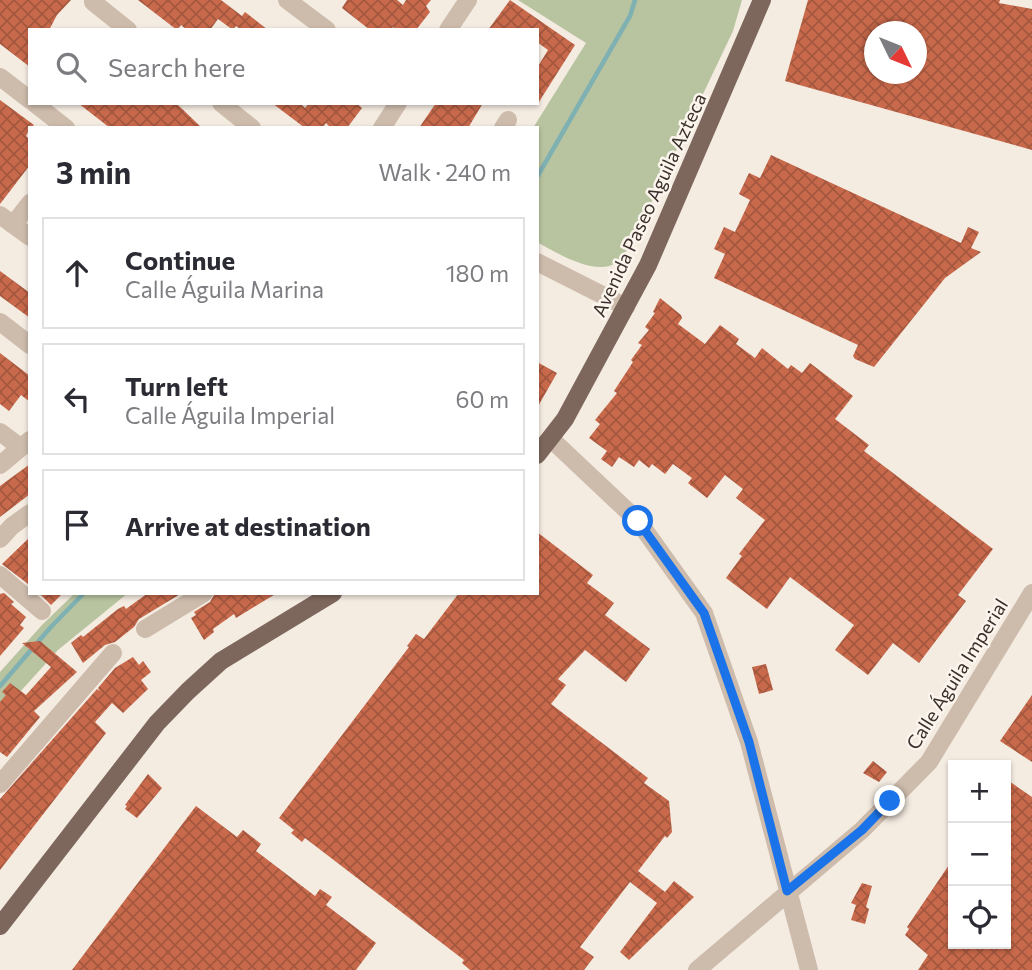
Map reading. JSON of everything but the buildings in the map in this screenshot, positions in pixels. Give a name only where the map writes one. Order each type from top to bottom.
[{"type":"main road","name":"Avenida Paseo Aguila Azteca","points":[[539,453],[565,419],[648,265],[762,0]]},
{"type":"main road","points":[[0,926],[157,723],[188,691],[221,661],[328,595]]},
{"type":"street","points":[[287,0],[324,28]]},
{"type":"street","points":[[449,28],[468,0]]},
{"type":"street","points":[[93,2],[126,28]]},
{"type":"street","points":[[0,77],[28,99]]},
{"type":"street","points":[[36,105],[63,126]]},
{"type":"street","points":[[223,105],[250,126]]},
{"type":"street","points":[[383,126],[397,105]]},
{"type":"street","points":[[28,204],[7,220],[28,236]]},
{"type":"street","points":[[539,263],[626,307]]},
{"type":"street","points":[[0,322],[28,343]]},
{"type":"street","points":[[0,432],[25,444],[0,465]]},
{"type":"street","points":[[551,439],[638,521],[704,613],[749,742],[809,970]]},
{"type":"street","points":[[0,539],[28,514]]},
{"type":"street","points":[[0,575],[42,611]]},
{"type":"street","name":"Calle Águila Imperial","points":[[696,970],[862,830],[929,762],[1032,593]]},
{"type":"street","points":[[145,629],[201,595]]},
{"type":"street","points":[[0,784],[113,653]]},
{"type":"green space","points":[[518,0],[742,0],[733,31],[634,239],[620,260],[609,266],[599,267],[576,262],[539,243],[539,126],[534,126],[586,43]]},
{"type":"green space","points":[[73,595],[126,595],[58,650],[0,714],[0,672]]},
{"type":"waterway","points":[[539,174],[630,16],[635,0]]},
{"type":"waterway","points":[[0,686],[82,595]]},
{"type":"route","points":[[638,521],[704,613],[749,742],[787,891],[862,830],[890,801]]}]
